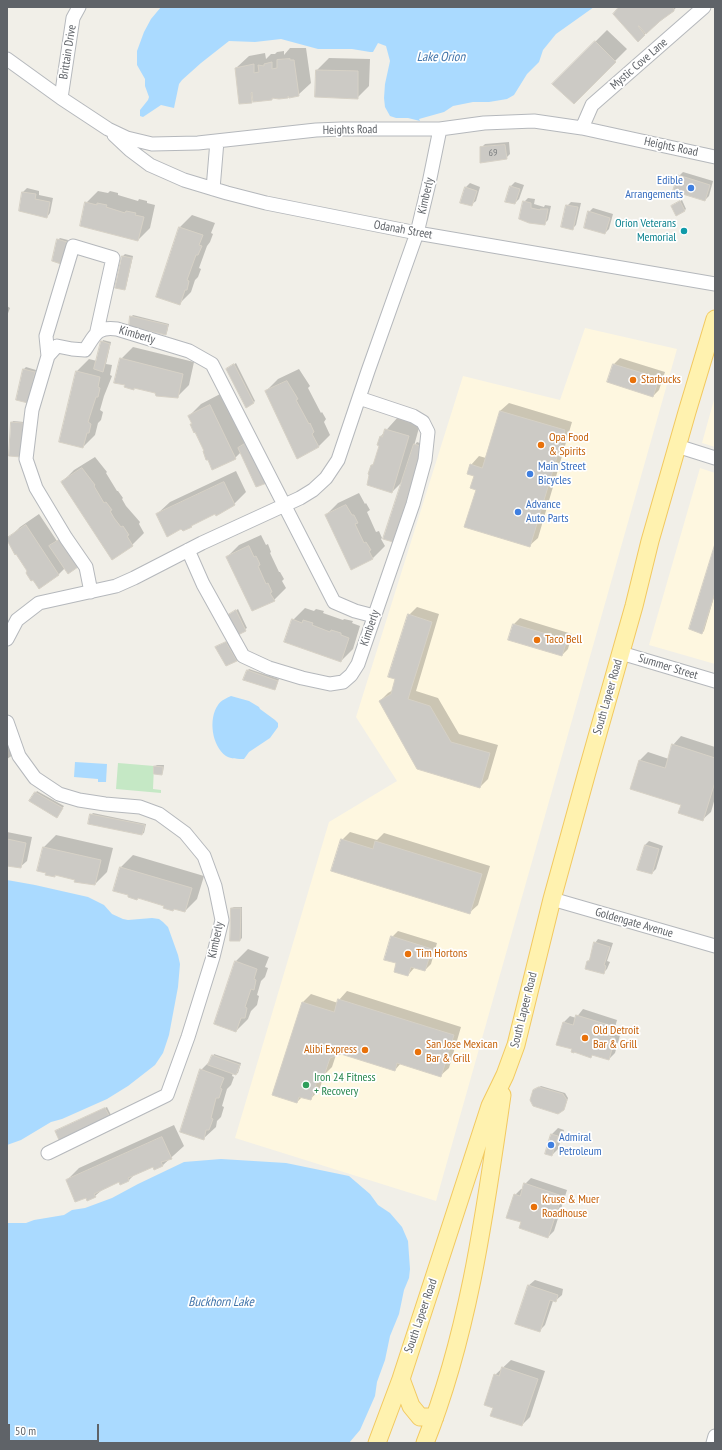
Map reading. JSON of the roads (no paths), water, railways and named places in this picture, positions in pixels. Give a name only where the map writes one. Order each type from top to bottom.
[{"type":"main road","name":"South Lapeer Road","points":[[377,1443],[401,1379],[490,1106],[505,1076],[516,1045],[552,900],[677,446],[715,319]]},
{"type":"main road","name":"South Lapeer Road","points":[[425,1443],[435,1417],[457,1344],[472,1276],[491,1172],[505,1076]]},
{"type":"main road","points":[[401,1379],[411,1406],[420,1417],[435,1417]]},
{"type":"street","name":"Brittain Drive","points":[[61,98],[73,18],[79,7]]},
{"type":"street","name":"Mystic Cove Lane","points":[[582,128],[592,105],[704,7]]},
{"type":"street","name":"Heights Road","points":[[7,59],[61,98],[108,129],[127,138],[152,144],[171,145],[335,129],[440,129],[484,123],[534,121],[582,128],[715,157]]},
{"type":"street","name":"Odanah Street","points":[[108,129],[130,150],[150,165],[184,180],[266,203],[417,233],[715,284]]},
{"type":"street","name":"Kimberly","points":[[7,639],[17,620],[39,603],[122,584],[188,550],[300,498],[313,490],[326,478],[338,460],[417,233],[428,191],[440,129]]},
{"type":"street","points":[[213,189],[216,141]]},
{"type":"street","points":[[48,356],[57,346],[85,350],[97,331],[113,258],[73,246],[46,336],[48,356],[32,410],[26,459],[36,488],[66,538],[86,567],[91,592]]},
{"type":"street","name":"Kimberly","points":[[97,331],[108,328],[117,329],[189,351],[212,364],[284,505]]},
{"type":"street","name":"Kimberly","points":[[188,550],[203,584],[243,656],[269,668],[302,678],[330,684],[343,682],[351,675],[358,664],[413,504],[425,460],[428,432],[423,422],[413,416],[359,398]]},
{"type":"street","points":[[677,446],[715,458]]},
{"type":"street","points":[[284,505],[334,602],[355,611],[374,616]]},
{"type":"street","name":"Summer Street","points":[[621,653],[715,681]]},
{"type":"street","name":"Kimberly","points":[[7,722],[19,756],[35,778],[59,794],[79,800],[140,807],[159,814],[185,833],[204,856],[215,886],[222,920],[211,963],[188,1037],[167,1095],[48,1153]]},
{"type":"street","name":"Goldengate Avenue","points":[[552,900],[715,946]]},
{"type":"street","points":[[713,1443],[715,1436]]},
{"type":"water","name":"Lake Orion","points":[[161,7],[594,7],[556,34],[543,50],[539,62],[527,74],[514,95],[507,99],[489,102],[473,102],[453,106],[444,112],[419,119],[420,121],[390,116],[385,107],[385,84],[390,61],[386,46],[378,43],[373,52],[352,49],[318,49],[281,39],[255,42],[229,41],[182,80],[179,84],[174,108],[161,105],[143,117],[140,116],[140,110],[149,97],[145,86],[145,79],[137,65],[137,51],[144,32],[151,19]]},
{"type":"water","points":[[231,696],[249,701],[259,707],[278,723],[278,727],[270,738],[249,752],[244,759],[232,758],[221,752],[217,746],[213,732],[213,717],[218,705],[224,699]]},
{"type":"water","points":[[75,762],[107,764],[106,782],[98,782],[98,779],[74,777]]},
{"type":"water","points":[[7,880],[88,897],[104,905],[112,914],[123,919],[159,919],[168,927],[180,964],[178,987],[169,1035],[163,1053],[155,1065],[128,1086],[107,1099],[62,1119],[51,1122],[21,1140],[7,1145]]},
{"type":"water","name":"Buckhorn Lake","points":[[221,1159],[286,1163],[349,1176],[370,1194],[378,1205],[390,1213],[402,1227],[408,1241],[410,1269],[409,1278],[404,1290],[399,1314],[390,1336],[385,1360],[377,1382],[375,1396],[360,1430],[349,1443],[7,1443],[7,1223],[26,1223],[34,1220],[64,1215],[72,1210],[85,1208],[112,1198],[184,1162]]},
{"type":"place","name":"Edible Arrangements","points":[[691,188]]},
{"type":"place","name":"Orion Veterans Memorial","points":[[684,231]]},
{"type":"place","name":"Starbucks","points":[[633,380]]},
{"type":"place","name":"Opa Food & Spirits","points":[[541,445]]},
{"type":"place","name":"Main Street Bicycles","points":[[530,474]]},
{"type":"place","name":"Advance Auto Parts","points":[[518,512]]},
{"type":"place","name":"Taco Bell","points":[[537,640]]},
{"type":"place","name":"Tim Hortons","points":[[408,954]]},
{"type":"place","name":"Old Detroit Bar & Grill","points":[[585,1038]]},
{"type":"place","name":"Alibi Express","points":[[365,1050]]},
{"type":"place","name":"San Jose Mexican Bar & Grill","points":[[418,1052]]},
{"type":"place","name":"Iron 24 Fitness + Recovery","points":[[306,1085]]},
{"type":"place","name":"Admiral Petroleum","points":[[551,1145]]},
{"type":"place","name":"Kruse & Muer Roadhouse","points":[[534,1207]]}]
